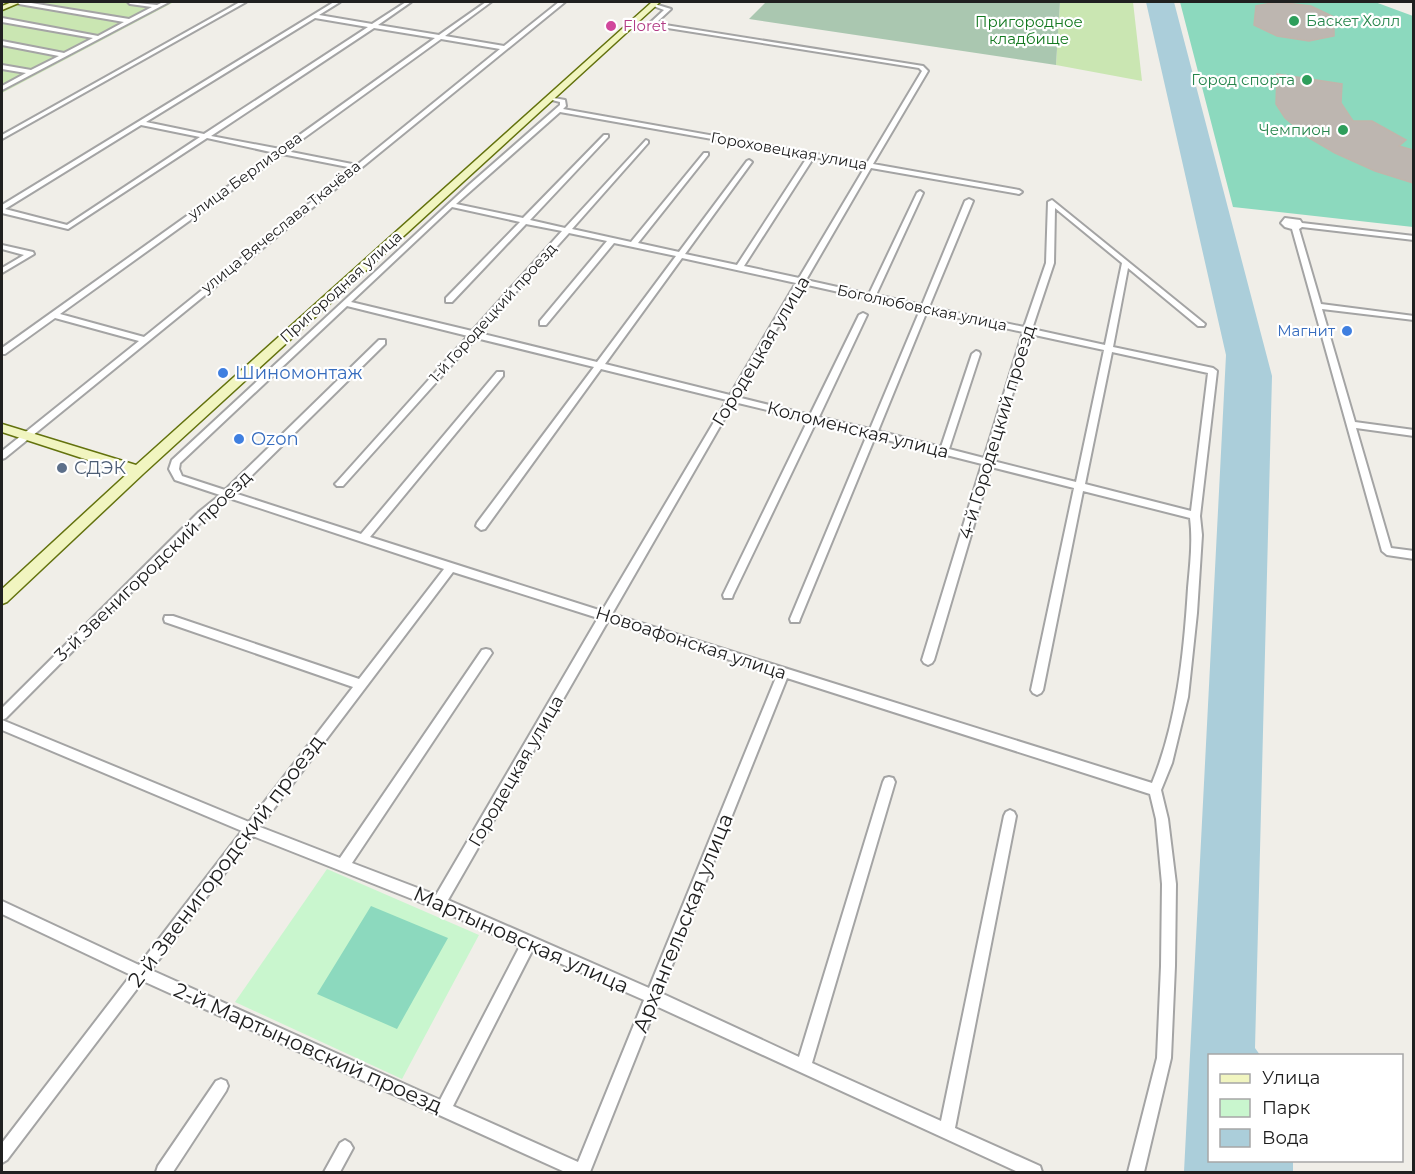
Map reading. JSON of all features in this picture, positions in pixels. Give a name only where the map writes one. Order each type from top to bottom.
[{"type":"street","points":[[2,9],[18,2],[128,21]]},
{"type":"street","points":[[130,2],[156,6]]},
{"type":"street","points":[[2,88],[166,2]]},
{"type":"street","points":[[2,137],[243,2]]},
{"type":"street","points":[[2,210],[337,2]]},
{"type":"street","points":[[2,210],[68,227],[409,2]]},
{"type":"street","name":"улица Берлизова","points":[[2,352],[489,2]]},
{"type":"street","name":"улица Вячеслава Ткачёва","points":[[2,456],[143,339],[562,2]]},
{"type":"street","name":"Пригородная улица","points":[[2,598],[138,471],[655,3]]},
{"type":"street","name":"Городецкая улица","points":[[439,903],[925,71],[924,69],[657,25],[654,22],[668,9],[655,3]]},
{"type":"street","points":[[314,15],[504,48]]},
{"type":"street","points":[[2,20],[97,38]]},
{"type":"street","points":[[2,43],[64,55]]},
{"type":"street","points":[[2,67],[31,72]]},
{"type":"street","points":[[319,307],[336,312],[346,303],[472,185],[558,110],[563,101],[550,98]]},
{"type":"street","name":"Гороховецкая улица","points":[[558,110],[1019,192]]},
{"type":"street","points":[[140,123],[356,167]]},
{"type":"street","points":[[449,300],[606,136]]},
{"type":"street","name":"1-й Городецкий проезд","points":[[340,484],[646,142]]},
{"type":"street","points":[[633,245],[706,154]]},
{"type":"street","points":[[739,268],[812,155]]},
{"type":"street","points":[[481,526],[597,365],[749,162]]},
{"type":"street","points":[[458,182],[472,185]]},
{"type":"street","points":[[871,297],[920,193]]},
{"type":"street","points":[[795,619],[969,201]]},
{"type":"street","name":"4-й Городецкий проезд","points":[[928,660],[1026,331],[1050,263],[1052,202],[1126,262]]},
{"type":"street","name":"Боголюбовская улица","points":[[451,205],[1213,371],[1195,516]]},
{"type":"street","points":[[1412,240],[1298,226],[1316,306],[1387,551],[1413,555]]},
{"type":"street","points":[[543,323],[612,240]]},
{"type":"street","points":[[2,247],[30,254],[2,271]]},
{"type":"street","points":[[1037,690],[1126,262],[1201,324]]},
{"type":"street","name":"Коломенская улица","points":[[346,303],[873,433],[1195,516]]},
{"type":"street","points":[[1316,306],[1413,318]]},
{"type":"street","name":"Новоафонская улица","points":[[336,312],[175,462],[174,470],[178,478],[783,673],[1155,789]]},
{"type":"street","points":[[53,315],[143,339]]},
{"type":"street","points":[[728,595],[863,315]]},
{"type":"street","name":"3-й Звенигородский проезд","points":[[2,715],[202,515],[226,495],[382,342]]},
{"type":"street","points":[[944,451],[976,354]]},
{"type":"street","points":[[363,539],[501,374]]},
{"type":"street","points":[[1351,424],[1413,433]]},
{"type":"street","points":[[2,428],[138,471]]},
{"type":"street","points":[[1136,1173],[1164,1058],[1169,884],[1162,819],[1155,789],[1166,763],[1182,697],[1192,613],[1197,535],[1195,516]]},
{"type":"street","name":"2-й Звенигородский проезд","points":[[2,1155],[451,567]]},
{"type":"street","points":[[169,619],[361,685]]},
{"type":"street","points":[[344,864],[486,653]]},
{"type":"street","name":"Архангельская улица","points":[[582,1172],[783,673]]},
{"type":"street","name":"Мартыновская улица","points":[[2,725],[250,829],[439,903],[804,1066],[1034,1173]]},
{"type":"street","points":[[804,1066],[889,782]]},
{"type":"street","points":[[946,1133],[1010,816]]},
{"type":"street","name":"2-й Мартыновский проезд","points":[[2,907],[141,973],[582,1172]]},
{"type":"street","points":[[443,1110],[528,942]]},
{"type":"street","points":[[164,1173],[221,1086]]},
{"type":"street","points":[[332,1173],[345,1148]]},
{"type":"green space","points":[[18,2],[174,2],[2,93],[2,9]]},
{"type":"green space","name":"Пригородное кладбище","points":[[766,2],[1060,2],[1056,65],[749,19]]},
{"type":"green space","points":[[1060,2],[1133,2],[1142,81],[1056,65]]},
{"type":"green space","name":"Город спорта","points":[[1180,2],[1375,2],[1413,16],[1413,227],[1233,207]]},
{"type":"green space","points":[[327,869],[479,935],[402,1079],[235,1002]]},
{"type":"green space","points":[[371,906],[448,938],[397,1029],[317,994]]},
{"type":"water","points":[[1146,2],[1174,2],[1272,376],[1255,1048],[1259,1054],[1208,1054],[1208,1162],[1293,1162],[1293,1172],[1184,1172],[1226,355]]},
{"type":"building","name":"Баскет Холл","points":[[1278,2],[1311,6],[1334,17],[1334,36],[1309,41],[1277,36],[1254,25],[1256,6]]},
{"type":"building","name":"Чемпион","points":[[1277,74],[1342,84],[1341,103],[1353,121],[1372,121],[1406,140],[1399,146],[1413,150],[1413,183],[1375,171],[1309,138],[1285,118],[1276,104]]},
{"type":"place","name":"Баскет Холл","points":[[1294,21]]},
{"type":"place","name":"Floret","points":[[611,26]]},
{"type":"place","name":"Город спорта","points":[[1307,80]]},
{"type":"place","name":"Чемпион","points":[[1343,130]]},
{"type":"place","name":"Магнит","points":[[1347,331]]},
{"type":"place","name":"Шиномонтаж","points":[[223,373]]},
{"type":"place","name":"Ozon","points":[[239,439]]},
{"type":"place","name":"СДЭК","points":[[62,468]]}]
